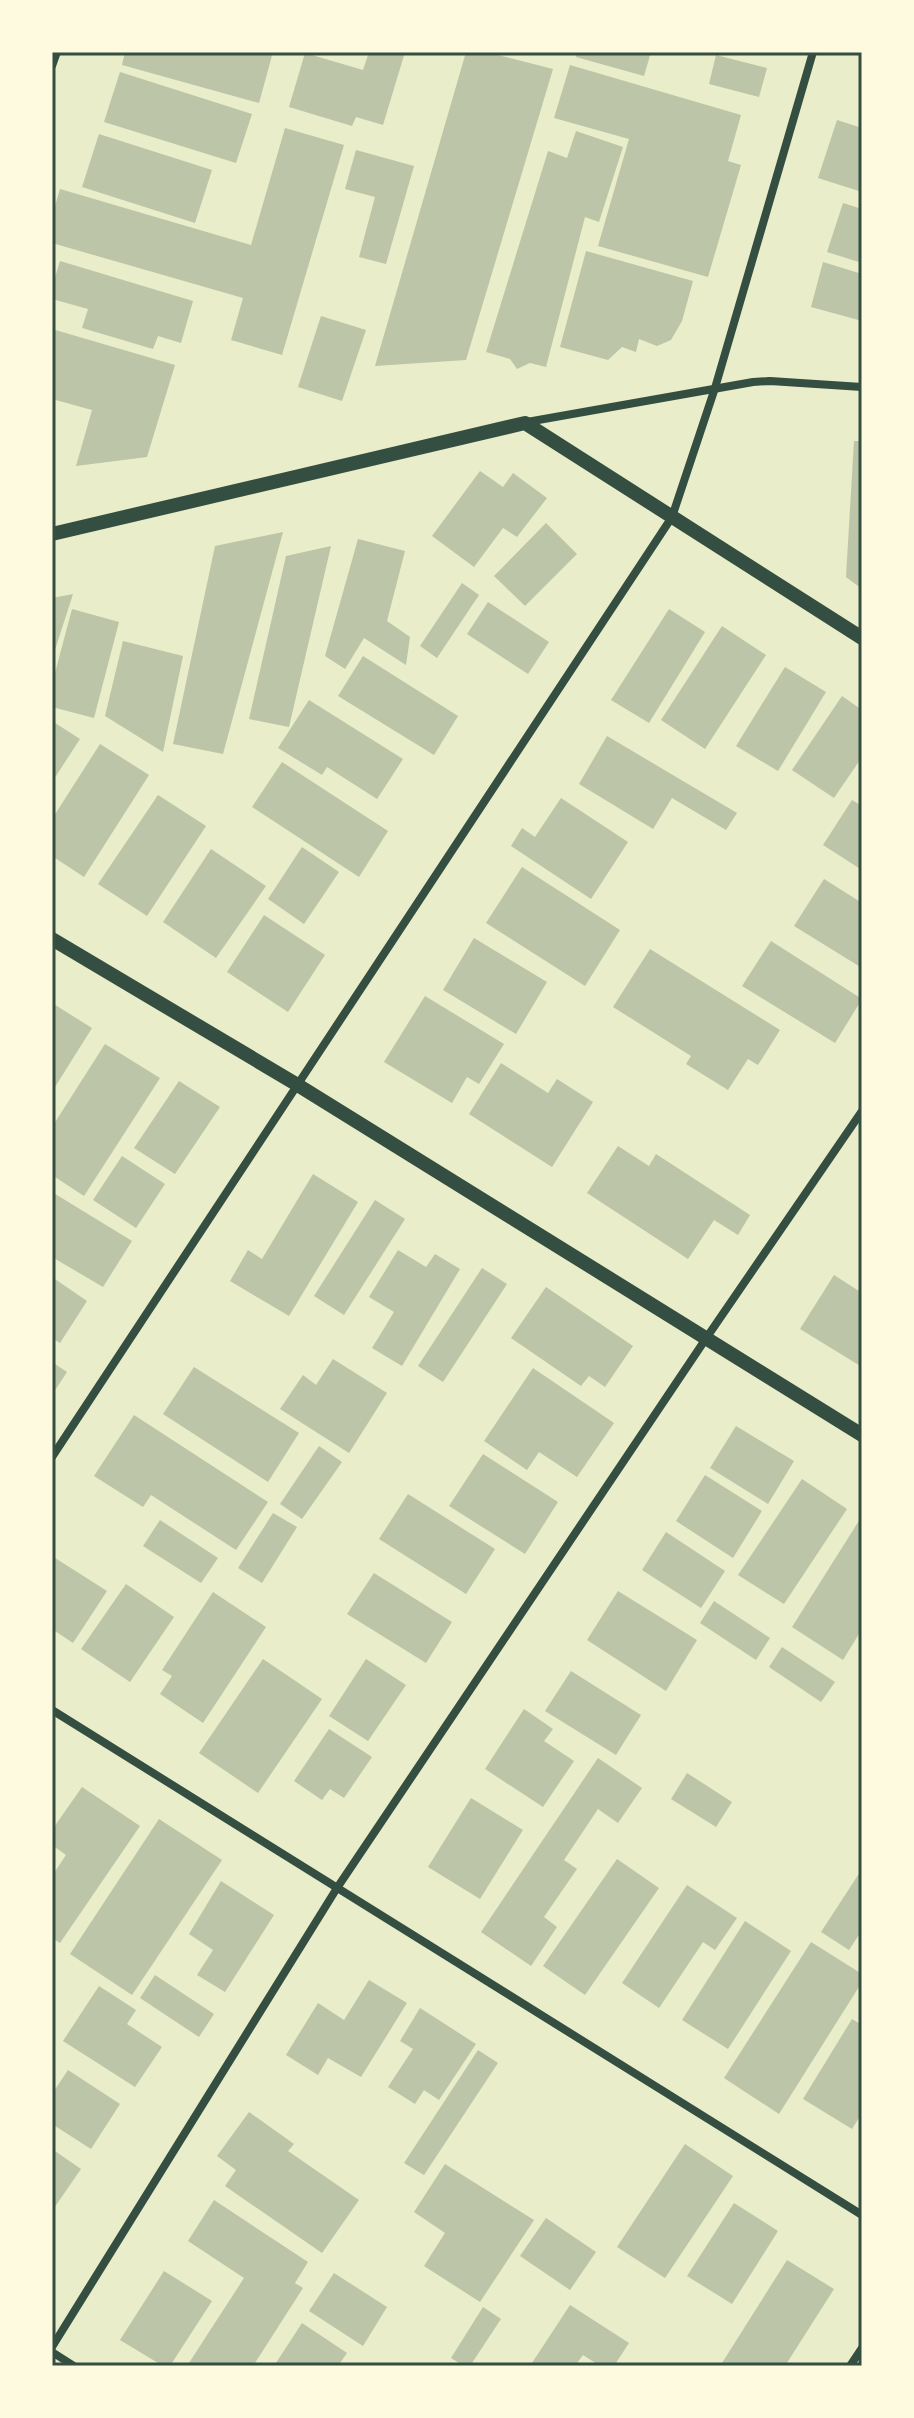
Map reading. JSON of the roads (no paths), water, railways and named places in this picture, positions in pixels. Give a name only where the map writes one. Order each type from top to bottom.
[{"type":"street","points":[[52,66],[57,52]]},
{"type":"street","points":[[52,1457],[672,517],[715,388],[813,52]]},
{"type":"street","points":[[52,534],[525,423],[715,388],[770,381],[862,387]]},
{"type":"street","points":[[525,423],[862,638]]},
{"type":"street","points":[[52,939],[296,1084],[862,1435]]},
{"type":"street","points":[[74,2366],[52,2350],[337,1888],[862,1111]]},
{"type":"street","points":[[52,1710],[862,2215]]},
{"type":"street","points":[[850,2366],[862,2348]]}]
